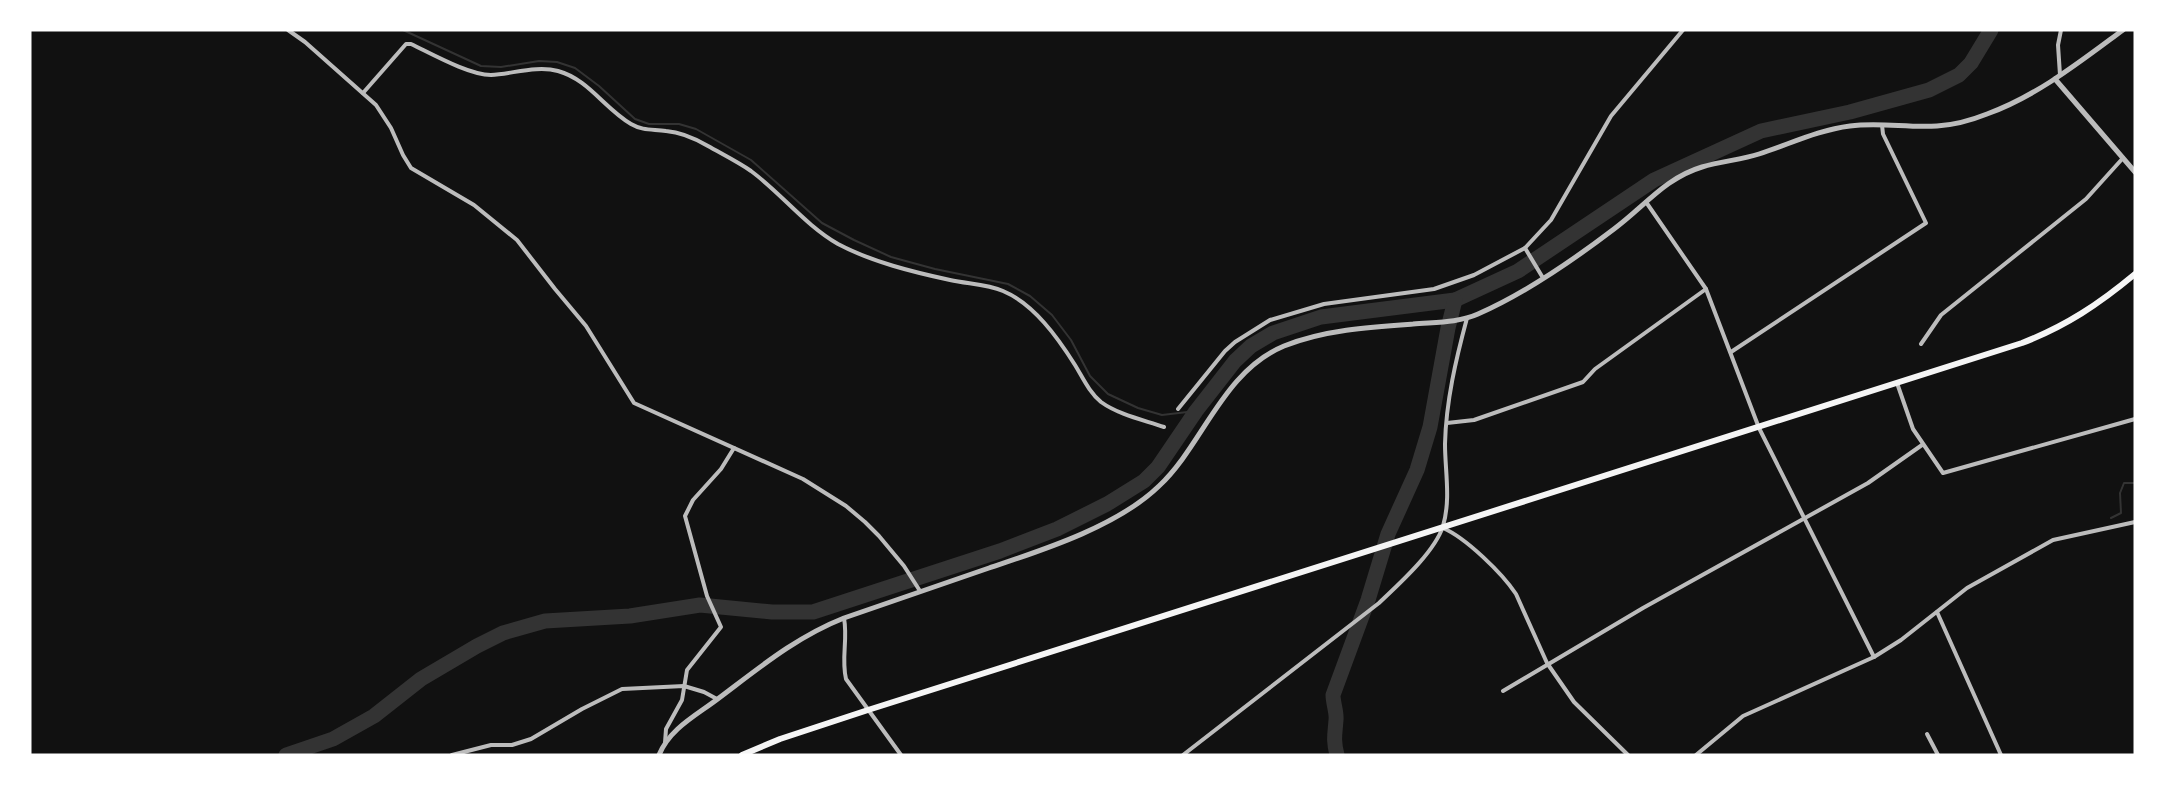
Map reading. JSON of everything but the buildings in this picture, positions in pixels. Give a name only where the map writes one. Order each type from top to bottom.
[{"type":"main road","points":[[742,755],[780,739],[868,710],[1759,428],[2045,334],[2088,310],[2134,276]]},
{"type":"street","points":[[288,30],[376,105],[391,128],[411,168],[474,205],[518,240],[586,326],[634,403],[802,479],[846,506],[879,536],[904,566],[920,591]]},
{"type":"street","points":[[1178,409],[1225,351],[1270,320],[1324,304],[1401,295],[1443,287],[1526,250],[1551,220],[1611,116],[1683,30]]},
{"type":"street","points":[[2061,30],[2058,45],[2058,77],[2135,172]]},
{"type":"street","points":[[659,755],[665,742],[681,725],[783,649],[816,629],[1071,538],[1137,504],[1160,486],[1234,385],[1248,371],[1282,347],[1349,330],[1465,319],[1497,305],[1617,228],[1681,174],[1704,166],[1755,155],[1836,128],[1856,125],[1937,126],[1972,119],[2005,107],[2058,77],[2123,30]]},
{"type":"street","points":[[363,93],[406,44],[411,44],[475,74],[558,71],[581,83],[603,104],[630,124],[642,130],[665,131],[693,138],[751,171],[817,229],[838,243],[891,265],[926,275],[987,286],[1017,298],[1042,320],[1076,366],[1084,382],[1101,402],[1133,417],[1164,427]]},
{"type":"street","points":[[1731,352],[1926,223],[1883,134],[1882,125]]},
{"type":"street","points":[[1920,344],[1941,315],[2086,199],[2123,158]]},
{"type":"street","points":[[1646,202],[1706,289],[1759,428],[1874,657]]},
{"type":"street","points":[[1526,250],[1542,276]]},
{"type":"street","points":[[1447,423],[1474,420],[1583,382],[1595,369],[1706,289]]},
{"type":"street","points":[[1183,755],[1370,610],[1409,575],[1431,547],[1443,528],[1447,496],[1445,444],[1447,423],[1453,372],[1465,319]]},
{"type":"street","points":[[1897,383],[1913,429],[1943,473],[2135,419]]},
{"type":"street","points":[[1503,691],[1547,663],[1868,483],[1922,445]]},
{"type":"street","points":[[665,742],[666,729],[680,706],[690,664],[721,627],[707,596],[685,516],[693,500],[720,469],[734,448]]},
{"type":"street","points":[[1696,755],[1743,716],[1874,657],[1901,640],[1967,588],[2053,540],[2135,522]]},
{"type":"street","points":[[1443,528],[1455,533],[1509,583],[1547,663],[1574,702],[1628,755]]},
{"type":"street","points":[[1937,612],[2001,755]]},
{"type":"street","points":[[844,618],[846,639],[842,665],[846,679],[901,755]]},
{"type":"street","points":[[452,755],[490,744],[512,745],[531,739],[622,689],[634,687],[665,689],[684,686],[717,699]]},
{"type":"street","points":[[1927,734],[1938,755]]},
{"type":"waterway","points":[[403,30],[481,66],[501,67],[539,61],[557,62],[575,68],[599,86],[635,119],[649,124],[679,124],[696,129],[751,160],[822,223],[854,240],[891,257],[1008,284],[1030,296],[1052,315],[1071,340],[1090,376],[1108,394],[1138,408],[1162,415],[1196,411]]},
{"type":"waterway","points":[[286,755],[333,739],[374,716],[421,679],[503,633],[545,621],[630,616],[700,605],[772,612],[813,612],[1000,551],[1057,529],[1107,504],[1144,481],[1158,467],[1196,411],[1235,361],[1251,346],[1273,333],[1321,317],[1455,300],[1518,271],[1654,180],[1761,131],[1850,112],[1929,90],[1959,75],[1971,63],[1991,30]]},
{"type":"waterway","points":[[1337,755],[1333,695],[1368,600],[1388,534],[1417,470],[1430,427],[1455,300]]},
{"type":"waterway","points":[[2111,518],[2121,513],[2120,493],[2124,483],[2135,483]]}]
